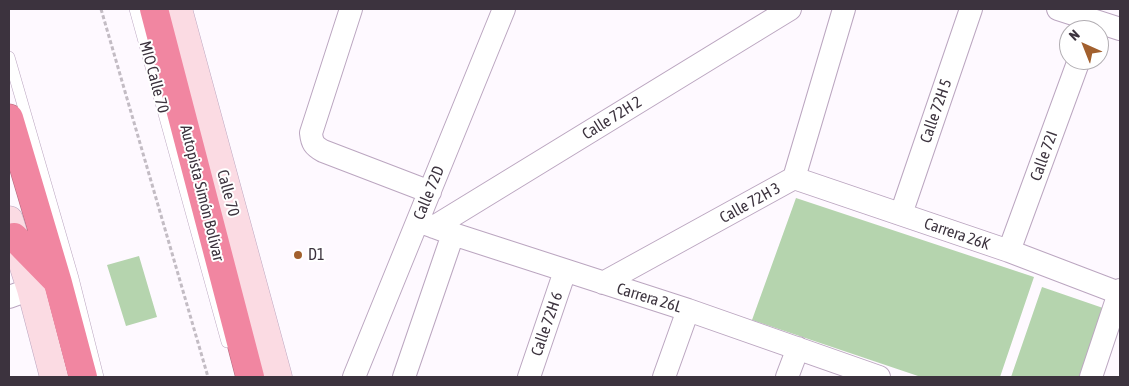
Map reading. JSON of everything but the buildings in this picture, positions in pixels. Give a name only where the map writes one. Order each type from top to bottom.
[{"type":"highway","name":"Autopista Simón Bolívar","points":[[154,9],[247,376]]},
{"type":"highway","points":[[9,118],[58,283],[83,377]]},
{"type":"highway","points":[[12,228],[58,283]]},
{"type":"street","points":[[351,9],[312,133],[312,141],[315,147],[323,151],[430,192]]},
{"type":"street","points":[[501,16],[519,9]]},
{"type":"street","name":"Calle 72H 2","points":[[435,227],[790,9]]},
{"type":"street","name":"Calle 72H 3","points":[[603,283],[794,178],[844,9]]},
{"type":"street","name":"Calle 72H 5","points":[[901,214],[971,9]]},
{"type":"street","name":"Calle 70","points":[[185,14],[277,371]]},
{"type":"street","name":"Calle 72D","points":[[354,377],[435,227],[430,192],[501,16]]},
{"type":"street","points":[[1080,17],[1120,29]]},
{"type":"street","name":"Calle 72I","points":[[1009,252],[1075,70]]},
{"type":"street","name":"Carrera 26K","points":[[794,178],[1120,291]]},
{"type":"street","points":[[404,377],[435,227]]},
{"type":"street","name":"Carrera 26L","points":[[435,227],[688,310],[879,377]]},
{"type":"street","points":[[12,228],[20,293],[54,377]]},
{"type":"street","name":"Calle 72H 6","points":[[529,377],[565,271]]},
{"type":"street","points":[[1091,377],[1120,291]]},
{"type":"street","points":[[664,377],[688,310]]},
{"type":"street","points":[[787,377],[798,348]]},
{"type":"street","points":[[247,376],[277,371]]},
{"type":"lane","name":"MIO Calle 70","points":[[135,9],[229,351]]},
{"type":"lane","points":[[9,57],[73,278],[98,377]]},
{"type":"path","points":[[102,9],[208,377]]},
{"type":"green space","points":[[796,198],[1034,277],[1000,377],[921,377],[752,320]]},
{"type":"green space","points":[[139,256],[157,317],[126,326],[107,265]]},
{"type":"green space","points":[[1042,287],[1103,308],[1079,377],[1011,377]]},
{"type":"place","name":"D1","points":[[298,255]]}]
